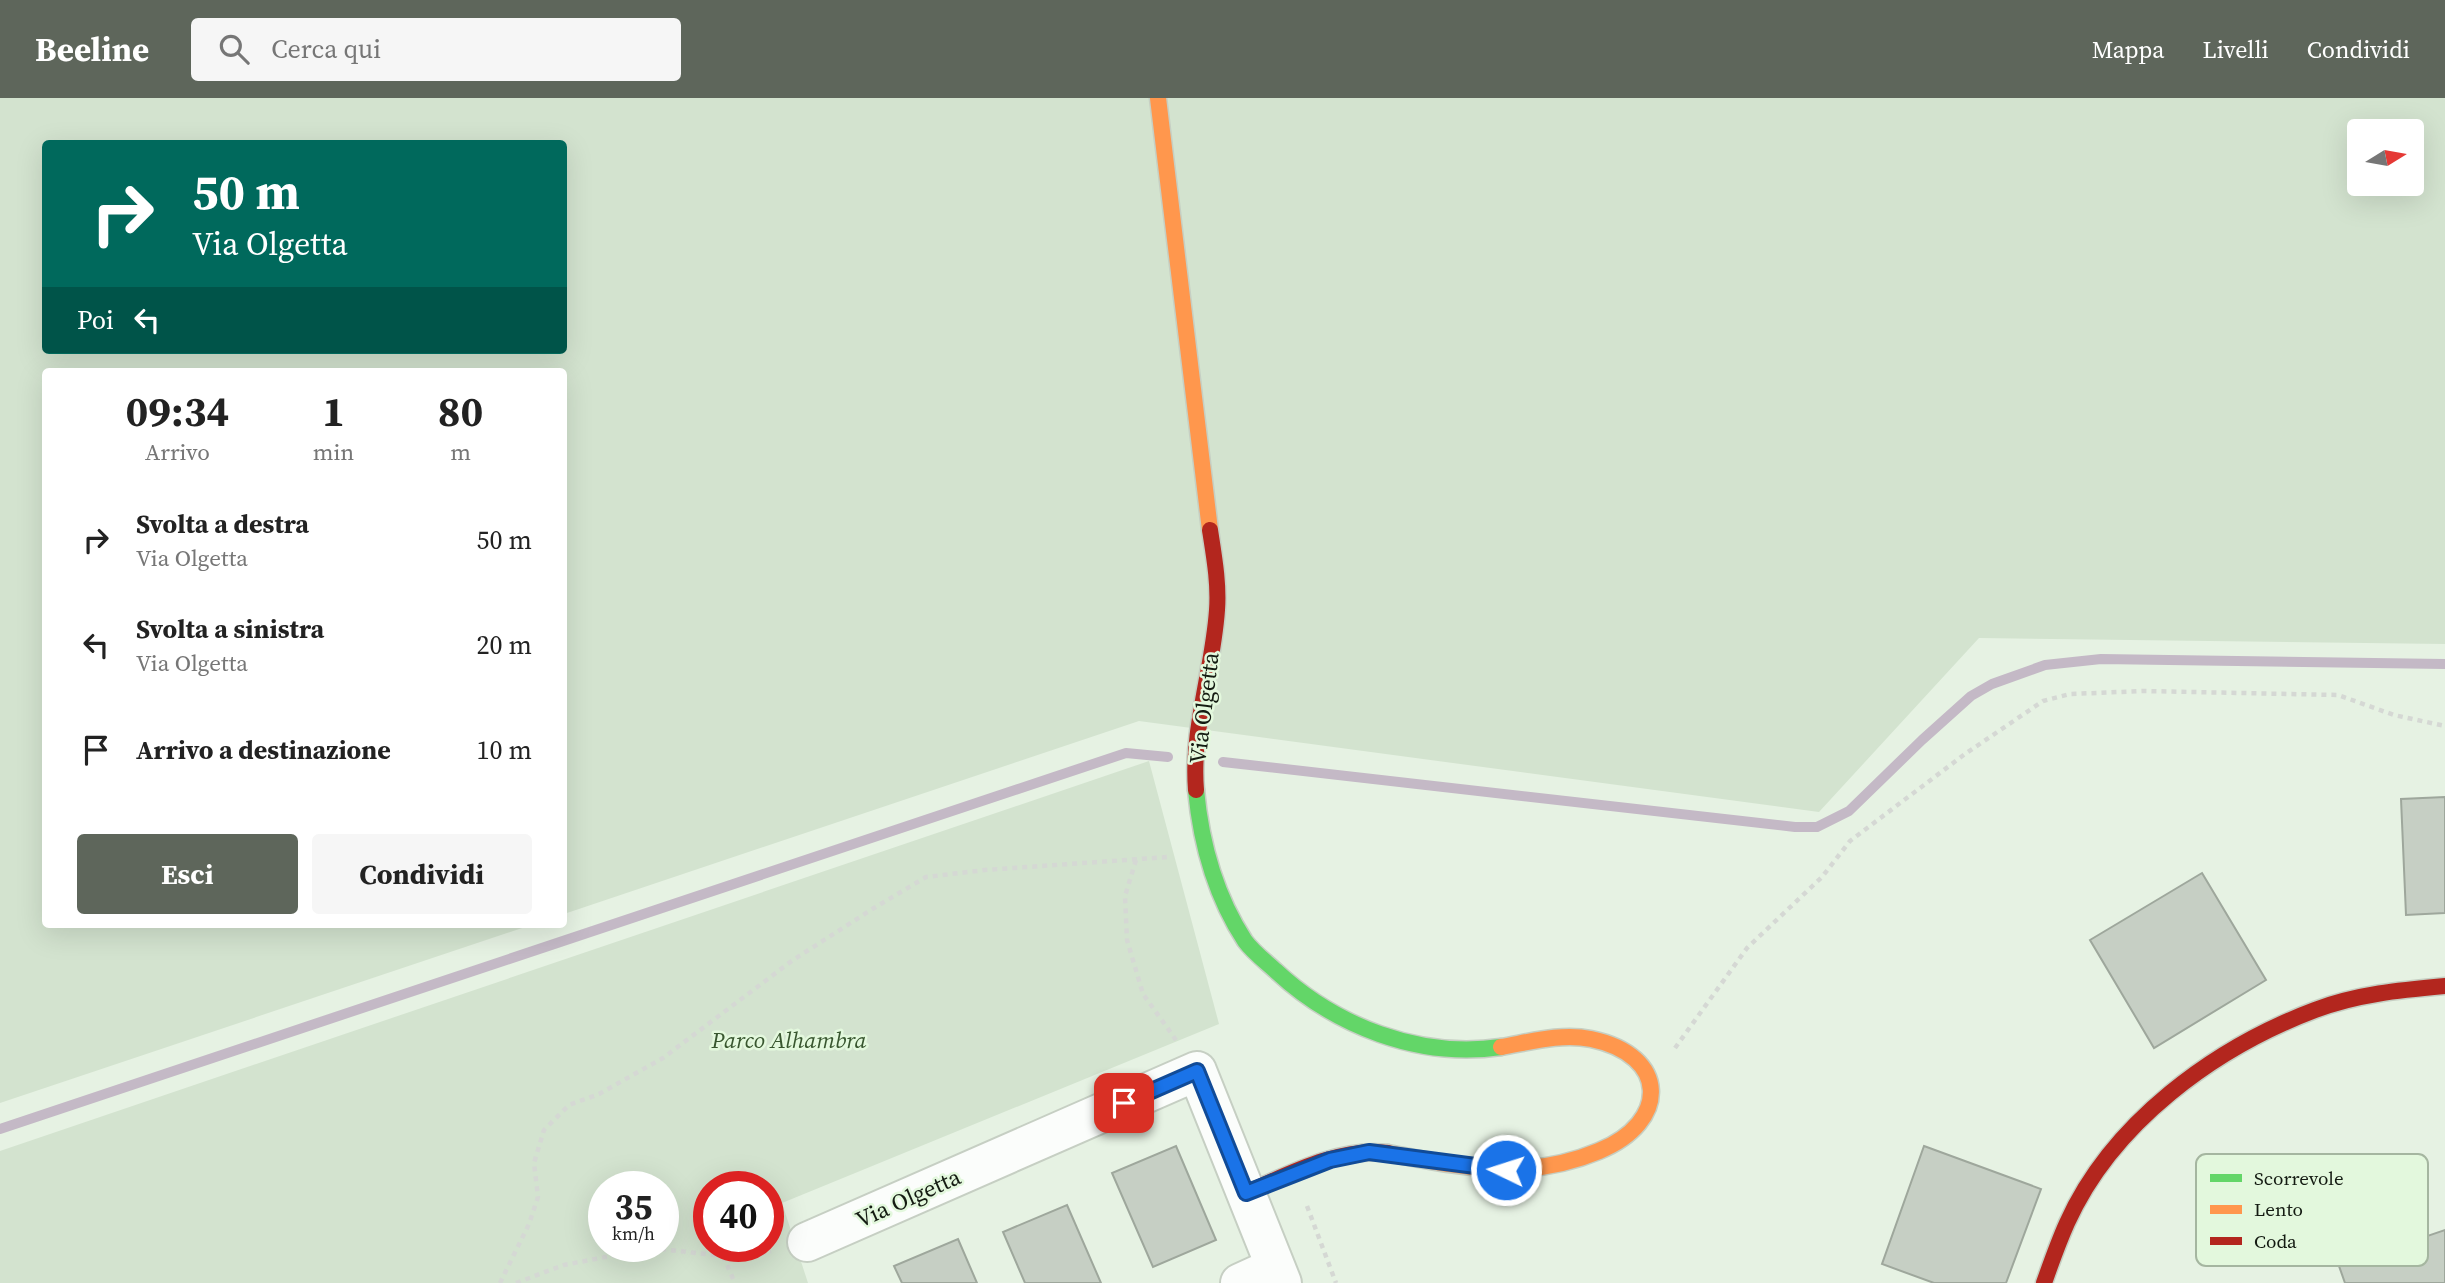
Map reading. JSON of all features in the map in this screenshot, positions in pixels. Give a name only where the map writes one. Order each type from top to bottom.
[{"type":"street","name":"Via Olgetta","points":[[1158,98],[1218,593],[1196,740],[1195,786],[1203,841],[1221,894],[1245,941],[1281,977],[1317,1005],[1362,1028],[1418,1044],[1470,1050],[1563,1036],[1610,1042],[1640,1063],[1649,1077]]},
{"type":"street","points":[[2044,1283],[2062,1233],[2099,1172],[2128,1136],[2164,1099],[2212,1060],[2262,1032],[2315,1010],[2365,996],[2445,986]]},
{"type":"street","name":"Via Olgetta","points":[[807,1242],[1197,1071]]},
{"type":"street","points":[[1197,1071],[1278,1275],[1240,1283]]},
{"type":"street","points":[[1246,1193],[1330,1160],[1369,1152],[1492,1170],[1520,1170],[1574,1159],[1620,1142],[1638,1128],[1651,1107],[1653,1097],[1649,1077]]},
{"type":"path","points":[[1649,1077],[1668,1058],[1747,947],[1822,877],[1850,841],[1943,769],[2043,701],[2070,694],[2144,691],[2338,695],[2394,715],[2445,726]]},
{"type":"path","points":[[500,1283],[529,1224],[538,1197],[534,1163],[544,1130],[569,1105],[599,1094],[663,1058],[793,960],[926,877],[1182,855],[1203,841]]},
{"type":"path","points":[[1136,860],[1125,896],[1127,940],[1143,994],[1197,1071]]},
{"type":"path","points":[[1294,1173],[1336,1283]]},
{"type":"path","points":[[784,1248],[807,1242]]},
{"type":"path","points":[[516,1283],[564,1265],[652,1248],[693,1253]]},
{"type":"path","points":[[726,1262],[735,1283]]},
{"type":"green space","points":[[0,98],[2445,98],[2445,644],[1979,638],[1819,812],[1139,721],[567,913],[567,368],[42,368],[42,928],[522,928],[0,1103]]},
{"type":"green space","name":"Parco Alhambra","points":[[1149,761],[1219,1024],[784,1202],[784,1171],[693,1171],[693,1262],[784,1262],[784,1209],[808,1283],[0,1283],[0,1151]]},
{"type":"building","points":[[2445,797],[2445,913],[2406,915],[2401,799]]},
{"type":"building","points":[[2202,873],[2266,980],[2154,1048],[2090,940]]},
{"type":"building","points":[[1176,1146],[1216,1240],[1153,1267],[1112,1173]]},
{"type":"building","points":[[1924,1146],[2041,1189],[2006,1283],[1934,1283],[1882,1264]]},
{"type":"building","points":[[1067,1205],[1101,1283],[1025,1283],[1003,1232]]},
{"type":"building","points":[[2445,1230],[2445,1283],[2345,1283],[2339,1266],[2428,1266],[2428,1236]]},
{"type":"building","points":[[958,1239],[977,1283],[902,1283],[894,1266]]},
{"type":"waterway","points":[[1223,762],[1795,827],[1817,827],[1849,811],[1971,696],[1992,684],[2045,665],[2101,659],[2445,664]]},
{"type":"waterway","points":[[0,1129],[1126,753],[1168,757]]},
{"type":"traffic: fast","points":[[1196,790],[1211,868],[1234,924],[1255,953],[1299,991],[1351,1022],[1409,1043],[1440,1048],[1501,1047]]},
{"type":"traffic: slow","points":[[1158,98],[1210,530]]},
{"type":"traffic: slow","points":[[1388,1153],[1468,1167],[1519,1169],[1545,1166],[1572,1161],[1622,1139],[1639,1124],[1648,1107],[1651,1090],[1647,1074],[1635,1059],[1617,1047],[1580,1037],[1546,1039],[1501,1047]]},
{"type":"traffic: jam","points":[[1196,790],[1199,722],[1217,610],[1217,580],[1210,530]]},
{"type":"traffic: jam","points":[[2044,1283],[2067,1223],[2086,1187],[2111,1153],[2170,1093],[2240,1045],[2315,1010],[2379,993],[2445,986]]},
{"type":"traffic: jam","points":[[1246,1193],[1297,1170],[1333,1158],[1370,1152],[1388,1153]]},
{"type":"route","points":[[1124,1103],[1197,1071],[1246,1193],[1330,1160],[1369,1152],[1506,1170]]}]
